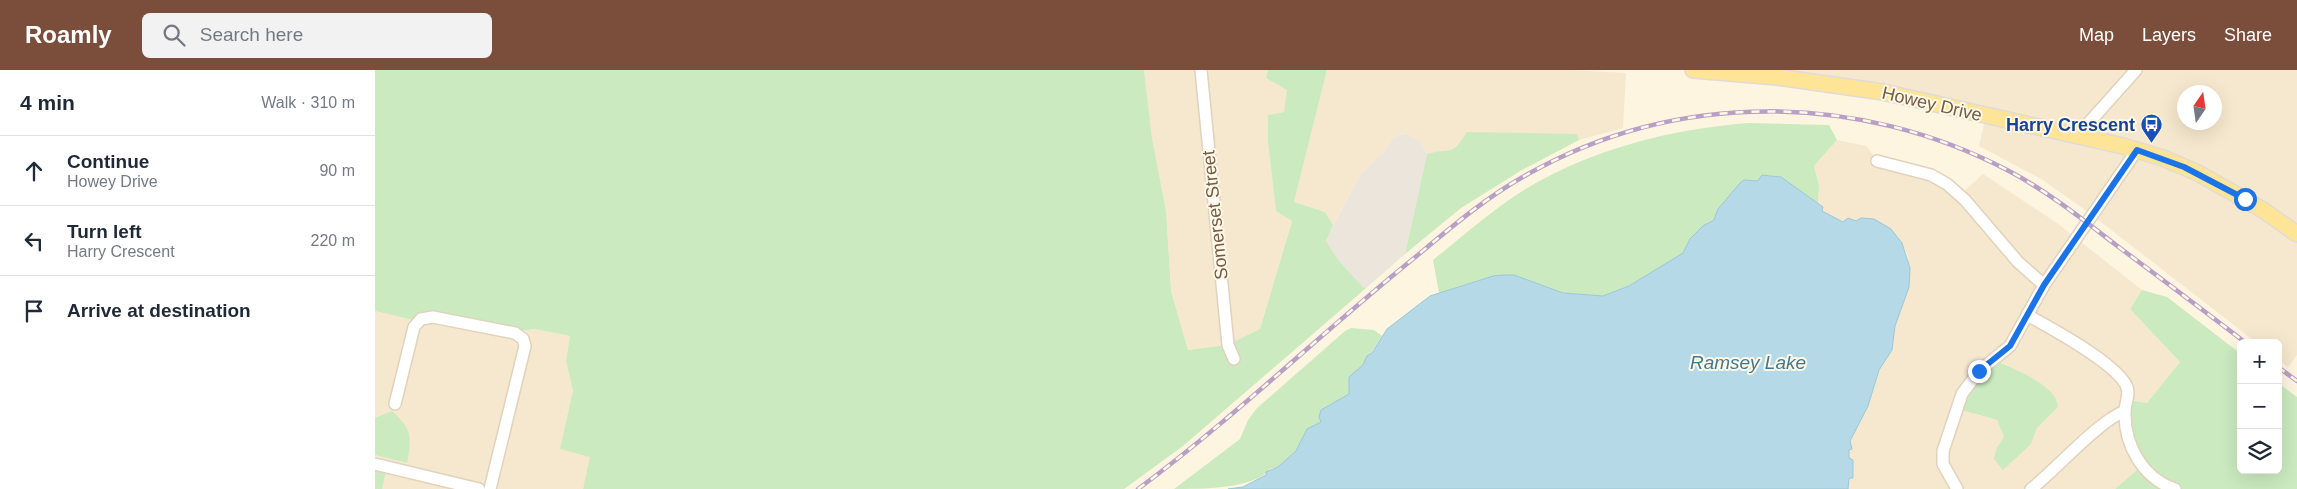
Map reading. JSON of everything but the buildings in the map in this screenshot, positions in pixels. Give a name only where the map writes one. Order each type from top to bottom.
[{"type":"main road","name":"Howey Drive","points":[[1693,70],[1761,76],[1883,92],[2137,150],[2174,162],[2213,181],[2263,210],[2297,234]]},
{"type":"street","name":"Somerset Street","points":[[1201,70],[1227,338],[1234,359]]},
{"type":"street","points":[[2077,136],[2136,70]]},
{"type":"street","points":[[1957,489],[1943,464],[1943,451],[1962,394],[1979,371],[2010,346],[2044,285],[2137,150]]},
{"type":"street","points":[[1877,161],[1931,174],[1947,184],[1965,200],[2018,262],[2044,285]]},
{"type":"street","points":[[2027,315],[2100,360],[2124,382],[2129,392],[2125,411],[2134,455],[2143,469],[2175,489]]},
{"type":"street","points":[[395,404],[414,327],[421,319],[433,316],[515,333],[523,338],[525,346],[490,489]]},
{"type":"street","points":[[2031,489],[2115,415],[2125,411]]},
{"type":"street","points":[[375,464],[479,489]]},
{"type":"shaded area","points":[[1144,70],[1268,70],[1266,78],[1288,90],[1284,112],[1268,115],[1268,142],[1276,211],[1292,220],[1260,329],[1227,345],[1188,350],[1171,291],[1166,211],[1152,138]]},
{"type":"shaded area","points":[[1327,70],[1571,70],[1626,73],[1623,128],[1579,140],[1576,134],[1515,135],[1474,132],[1447,153],[1436,152],[1427,154],[1420,141],[1404,134],[1394,137],[1383,153],[1361,174],[1333,225],[1325,212],[1294,202]]},
{"type":"shaded area","points":[[1745,70],[2297,70],[2297,355],[2288,367],[2282,362],[2282,339],[2252,339],[2092,215],[2043,180],[1979,146],[1986,116]]},
{"type":"shaded area","points":[[1405,134],[1420,141],[1427,154],[1405,254],[1365,289],[1339,261],[1326,241],[1361,174],[1383,153],[1394,137]]},
{"type":"shaded area","points":[[1837,140],[1866,146],[1877,160],[1917,169],[1960,195],[1983,174],[2057,223],[2142,290],[2130,309],[2180,362],[2147,403],[2128,400],[2142,466],[2136,473],[2115,489],[1848,489],[1849,477],[1853,478],[1849,458],[1849,450],[1852,449],[1850,441],[1868,406],[1879,370],[1892,350],[1895,326],[1909,287],[1908,256],[1902,243],[1856,221],[1848,218],[1843,222],[1822,211],[1823,207],[1818,204],[1819,185],[1814,166]],"holes":[[[1996,360],[2047,388],[2058,407],[2037,428],[2031,444],[1997,447],[2004,437],[1997,420],[1974,414]]]},
{"type":"shaded area","points":[[375,311],[417,321],[420,318],[515,332],[534,329],[570,336],[566,361],[573,391],[569,417],[591,457],[583,489],[382,489],[386,473],[375,470],[375,455],[407,463],[392,411],[375,418]]},
{"type":"green space","points":[[375,70],[1144,70],[1152,138],[1166,211],[1171,291],[1188,350],[1227,345],[1260,329],[1292,221],[1276,211],[1268,142],[1268,115],[1284,112],[1287,90],[1266,78],[1268,70],[1327,70],[1294,202],[1325,212],[1333,225],[1326,241],[1339,261],[1365,289],[1183,446],[1124,489],[583,489],[590,457],[560,449],[573,391],[566,361],[570,336],[534,329],[515,332],[433,316],[417,321],[375,311]]},
{"type":"green space","points":[[1749,123],[1829,125],[1837,140],[1814,166],[1819,185],[1818,204],[1781,177],[1766,175],[1758,181],[1744,180],[1718,209],[1714,220],[1703,226],[1690,239],[1684,253],[1629,286],[1603,296],[1563,293],[1514,275],[1482,279],[1439,293],[1433,260],[1524,190],[1577,163],[1632,143],[1690,130]]},
{"type":"green space","points":[[1467,132],[1577,134],[1579,140],[1522,170],[1461,208],[1405,254],[1427,154],[1454,149]]},
{"type":"green space","points":[[2142,290],[2167,297],[2237,351],[2237,474],[2282,474],[2282,386],[2297,397],[2297,489],[2115,489],[2142,466],[2135,455],[2128,400],[2147,403],[2180,362],[2130,309]]},
{"type":"green space","points":[[1351,328],[1374,330],[1382,336],[1363,365],[1349,381],[1349,394],[1321,410],[1321,422],[1307,429],[1296,451],[1278,467],[1270,469],[1263,476],[1252,481],[1198,489],[1174,489],[1240,439],[1248,420],[1257,408],[1345,331]]},
{"type":"green space","points":[[1997,361],[2043,385],[2056,399],[2058,407],[2037,428],[2031,444],[2003,470],[1994,459],[1997,447],[2004,437],[1997,420],[1958,409],[1968,386]]},
{"type":"green space","points":[[392,411],[403,423],[409,434],[410,446],[407,463],[375,455],[375,418]]},
{"type":"green space","points":[[375,470],[386,472],[382,489],[375,489]]},
{"type":"water","name":"Ramsey Lake","points":[[1762,175],[1781,177],[1823,207],[1822,211],[1843,222],[1848,218],[1856,221],[1861,218],[1874,219],[1891,229],[1902,243],[1910,268],[1909,287],[1895,326],[1892,350],[1879,370],[1868,406],[1850,441],[1852,449],[1849,450],[1849,458],[1853,460],[1853,478],[1849,478],[1848,489],[1228,489],[1243,487],[1266,475],[1266,472],[1278,467],[1296,451],[1307,429],[1321,422],[1319,417],[1321,410],[1349,394],[1349,377],[1363,365],[1367,356],[1372,353],[1387,329],[1430,296],[1493,276],[1514,275],[1563,293],[1603,296],[1629,286],[1683,253],[1690,239],[1703,226],[1714,220],[1718,209],[1740,183],[1744,180],[1758,181]]},
{"type":"railway","points":[[1138,489],[1243,405],[1440,236],[1512,183],[1585,147],[1645,127],[1706,115],[1768,111],[1830,115],[1892,126],[1951,145],[2009,171],[2051,196],[2241,339]]},
{"type":"railway","points":[[2282,370],[2297,381]]},
{"type":"place","name":"Harry Crescent","points":[[2151,144]]},
{"type":"route","points":[[1979,371],[1989,362],[2001,356],[2010,346],[2044,285],[2137,150],[2184,167],[2245,199]]}]
